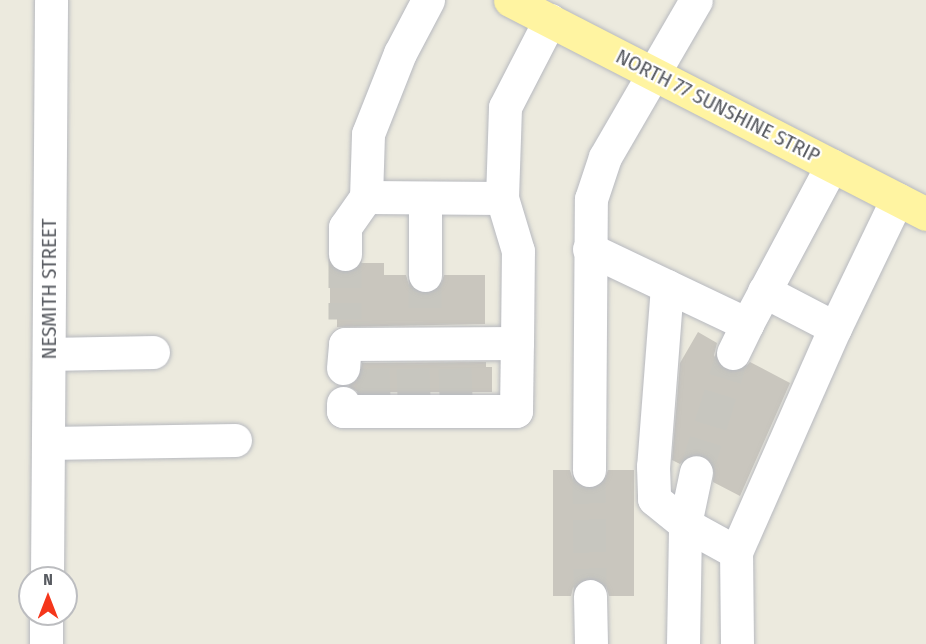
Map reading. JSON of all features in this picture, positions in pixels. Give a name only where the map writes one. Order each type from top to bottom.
[{"type":"main road","name":"NORTH 77 SUNSHINE STRIP","points":[[510,0],[926,214]]},
{"type":"street","name":"NESMITH STREET","points":[[47,566],[51,0]]},
{"type":"street","points":[[345,254],[345,227],[366,197],[368,134],[400,53],[428,0]]},
{"type":"street","points":[[589,470],[591,199],[605,158],[696,0]]},
{"type":"street","points":[[364,406],[456,407],[516,411],[518,251],[502,198],[505,107],[550,20]]},
{"type":"street","points":[[589,249],[667,286],[740,339],[832,165]]},
{"type":"street","points":[[366,197],[502,198]]},
{"type":"street","points":[[425,199],[425,275]]},
{"type":"street","points":[[737,644],[736,552],[835,328],[897,199]]},
{"type":"street","points":[[667,286],[653,466],[654,499],[685,524],[736,552]]},
{"type":"street","points":[[764,291],[835,328]]},
{"type":"street","points":[[356,349],[517,343]]},
{"type":"street","points":[[49,354],[153,352]]},
{"type":"street","points":[[48,443],[235,440]]},
{"type":"street","points":[[683,644],[685,524],[696,472]]},
{"type":"street","points":[[590,596],[591,644]]},
{"type":"street","points":[[46,626],[46,644]]},
{"type":"building","points":[[361,263],[384,263],[384,275],[406,275],[409,285],[415,291],[424,294],[435,291],[444,275],[485,275],[485,324],[337,327],[337,319],[330,319],[330,264],[336,270],[346,273],[355,270]]},
{"type":"building","points":[[698,332],[717,343],[714,355],[724,370],[735,372],[750,362],[790,383],[740,496],[713,482],[714,467],[708,458],[700,454],[691,454],[680,464],[672,460],[680,363]]},
{"type":"building","points":[[486,362],[486,367],[492,367],[492,392],[358,392],[348,386],[359,378],[362,363]]},
{"type":"building","points":[[553,470],[570,470],[573,480],[579,486],[588,489],[599,486],[608,470],[634,470],[634,596],[609,596],[606,586],[600,580],[590,577],[580,580],[573,588],[571,596],[553,596]]},
{"type":"tunnel","points":[[345,254],[345,319]]},
{"type":"tunnel","points":[[425,275],[425,318]]},
{"type":"tunnel","points":[[696,472],[733,353]]},
{"type":"tunnel","points":[[373,368],[374,403]]},
{"type":"tunnel","points":[[413,368],[414,402]]},
{"type":"tunnel","points":[[455,368],[456,402]]},
{"type":"tunnel","points":[[589,470],[590,596]]}]
